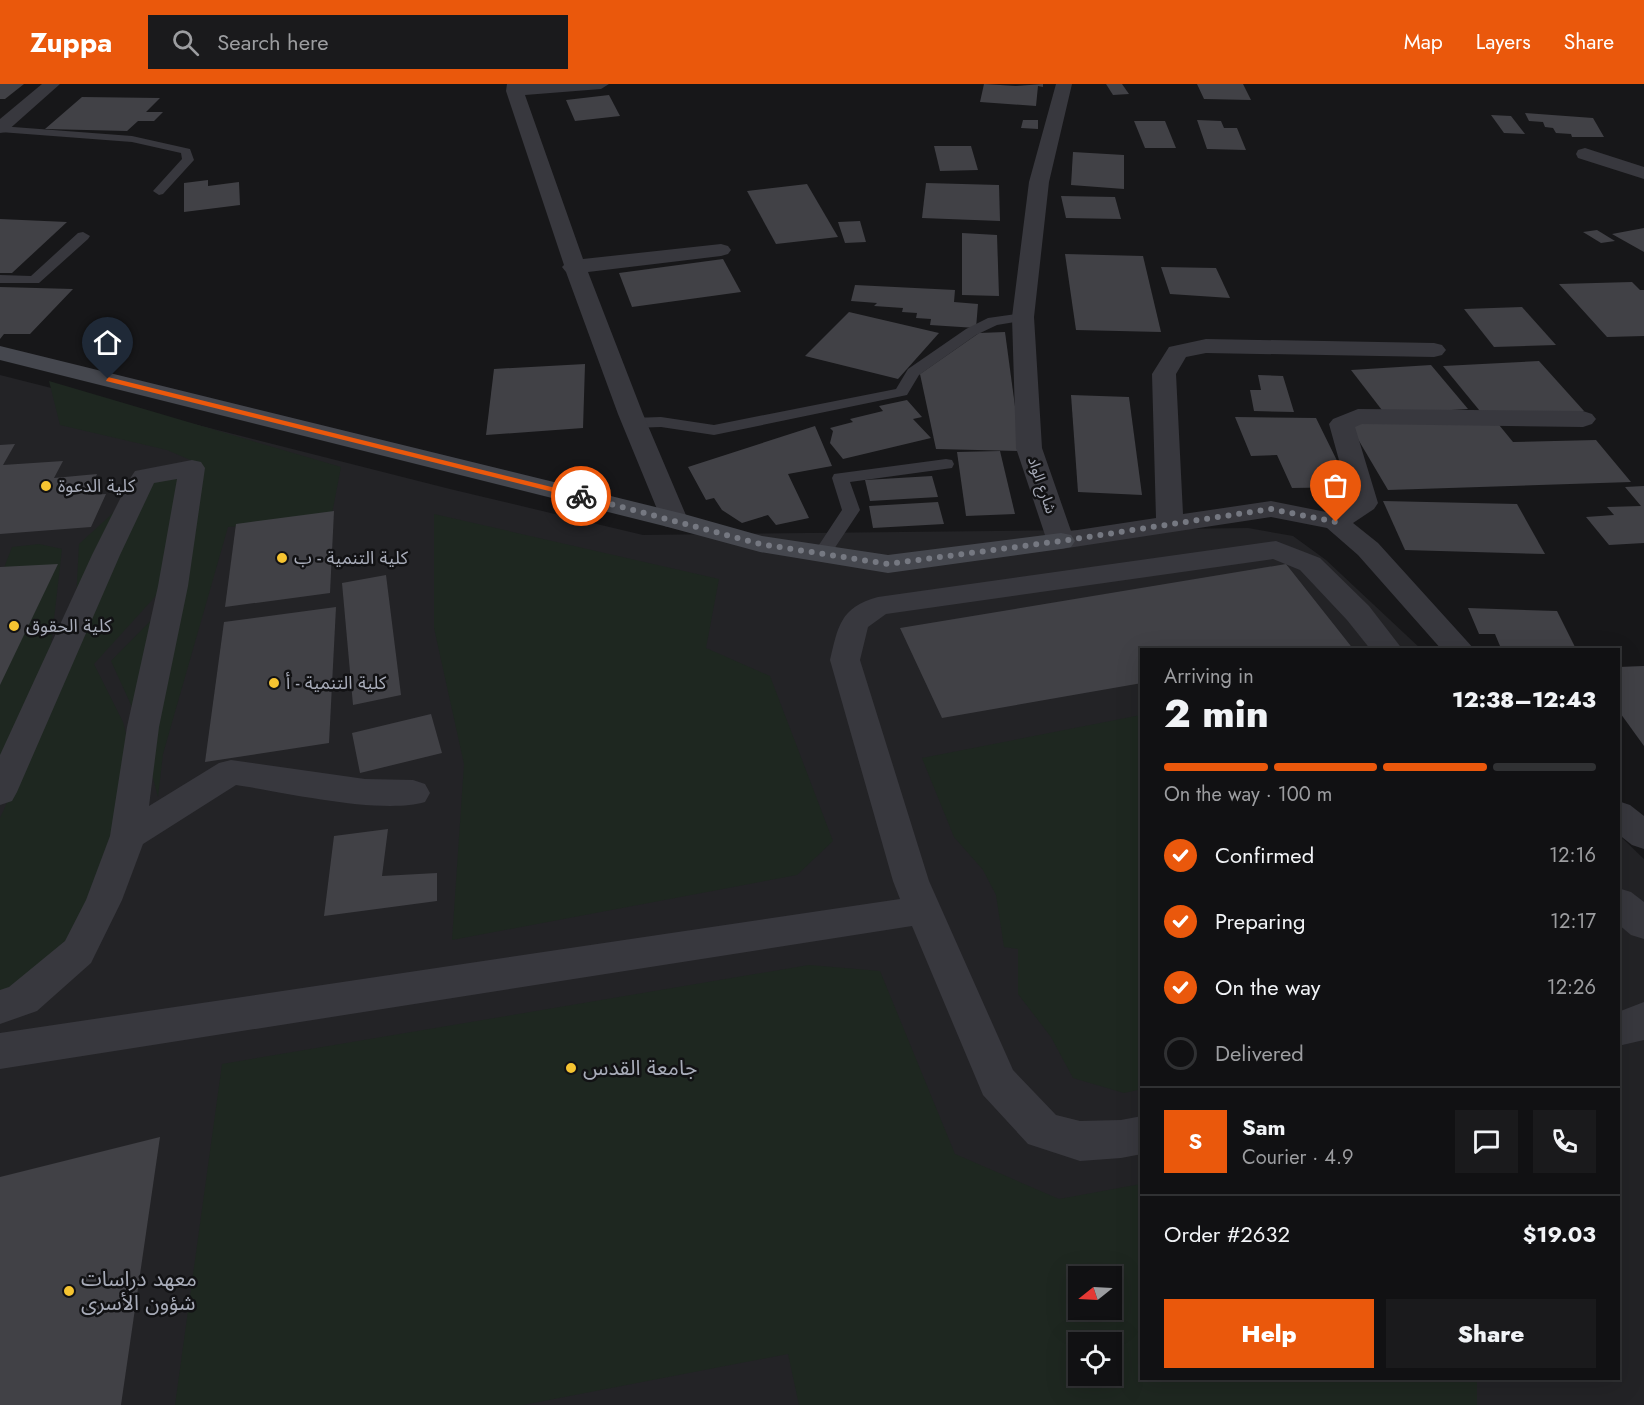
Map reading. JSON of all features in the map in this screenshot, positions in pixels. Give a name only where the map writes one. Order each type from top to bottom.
[{"type":"street","points":[[0,129],[52,84]]},
{"type":"street","points":[[601,84],[515,87],[573,267],[632,423],[674,520]]},
{"type":"street","name":"شارع الواد","points":[[1061,541],[1029,448],[1023,317],[1039,182],[1064,84]]},
{"type":"street","points":[[1585,154],[1644,173]]},
{"type":"street","points":[[573,267],[721,250]]},
{"type":"street","points":[[1170,525],[1164,374],[1177,352],[1206,346],[1434,350]]},
{"type":"street","points":[[0,352],[674,520],[760,544],[888,564],[1061,541],[1271,509],[1336,522],[1368,549],[1458,648]]},
{"type":"street","points":[[1336,522],[1364,503],[1342,424],[1358,416],[1583,419]]},
{"type":"street","points":[[0,792],[106,555],[144,477],[192,468],[173,586],[143,727],[128,836],[104,900],[78,952],[22,999],[0,1007]]},
{"type":"street","points":[[1140,1135],[1121,1139],[1080,1141],[1043,1130],[998,1083],[911,881],[845,660],[854,623],[878,606],[1276,550],[1310,564],[1358,613],[1386,648]]},
{"type":"street","points":[[128,836],[231,772],[365,792],[413,793]]},
{"type":"street","points":[[1620,816],[1644,836]]},
{"type":"street","points":[[1620,904],[1644,924]]},
{"type":"street","points":[[0,1052],[923,910]]},
{"type":"street","points":[[1620,1029],[1634,1026],[1644,1019]]},
{"type":"lane","points":[[0,129],[132,139],[186,151],[188,160],[159,191]]},
{"type":"lane","points":[[0,279],[34,280],[83,236]]},
{"type":"lane","points":[[632,423],[661,422],[714,430],[902,392],[914,372],[971,332],[993,321],[1023,317]]},
{"type":"lane","points":[[822,554],[851,510],[840,478],[946,464]]},
{"type":"shaded area","name":"جامعة القدس","points":[[0,375],[450,489],[643,535],[1248,528],[1293,536],[1326,560],[1420,648],[1140,648],[1140,1380],[1620,1380],[1620,836],[1644,859],[1644,1405],[0,1405]]},
{"type":"shaded area","points":[[49,381],[341,467],[331,519],[228,527],[163,754],[158,797],[137,718],[111,661],[181,590],[195,462],[167,450],[60,425]]},
{"type":"shaded area","points":[[183,473],[163,588],[94,664],[123,722],[145,807],[66,951],[0,998],[0,818],[73,657],[79,544],[149,480]]},
{"type":"shaded area","points":[[434,514],[719,579],[706,648],[770,676],[833,841],[797,875],[452,940],[464,764],[434,628]]},
{"type":"shaded area","points":[[39,544],[62,549],[49,663],[0,770],[0,578],[12,547]]},
{"type":"shaded area","points":[[1140,715],[1140,1089],[1124,1093],[1073,1078],[1051,1037],[1018,994],[1018,949],[1004,947],[996,895],[983,870],[954,837],[922,758]]},
{"type":"shaded area","points":[[809,965],[880,971],[955,1154],[1059,1199],[1140,1184],[1140,1380],[1477,1380],[1477,1405],[799,1405],[788,1354],[523,1405],[175,1405],[222,1064]]},
{"type":"building","points":[[0,84],[24,84],[5,99],[0,99]]},
{"type":"building","points":[[984,84],[1016,86],[1043,84],[1043,87],[1038,86],[1036,106],[980,102]]},
{"type":"building","points":[[1106,84],[1122,84],[1129,94],[1113,95]]},
{"type":"building","points":[[1197,84],[1243,84],[1251,100],[1204,99]]},
{"type":"building","points":[[609,95],[620,116],[575,121],[566,100]]},
{"type":"building","points":[[82,97],[160,98],[146,112],[163,112],[154,121],[138,121],[127,131],[45,129]]},
{"type":"building","points":[[1525,113],[1593,118],[1604,137],[1572,137],[1571,134],[1556,133],[1553,128],[1545,127],[1543,122],[1529,121]]},
{"type":"building","points":[[1491,115],[1511,116],[1525,134],[1504,133]]},
{"type":"building","points":[[1023,120],[1038,120],[1038,129],[1021,128]]},
{"type":"building","points":[[1197,120],[1221,121],[1224,128],[1237,128],[1246,150],[1207,149]]},
{"type":"building","points":[[1134,121],[1165,121],[1176,148],[1145,148]]},
{"type":"building","points":[[934,146],[971,146],[978,170],[940,171]]},
{"type":"building","points":[[1073,152],[1124,155],[1124,189],[1071,185]]},
{"type":"building","points":[[208,180],[208,186],[239,182],[240,205],[184,212],[184,183]]},
{"type":"building","points":[[926,183],[999,185],[1000,221],[922,218]]},
{"type":"building","points":[[807,184],[838,237],[776,244],[747,191]]},
{"type":"building","points":[[1061,196],[1115,197],[1121,219],[1066,218]]},
{"type":"building","points":[[0,219],[67,222],[12,273],[0,273]]},
{"type":"building","points":[[860,221],[866,242],[845,243],[838,222]]},
{"type":"building","points":[[1644,228],[1644,252],[1612,234]]},
{"type":"building","points":[[1597,230],[1615,241],[1601,243],[1583,232]]},
{"type":"building","points":[[962,233],[997,235],[999,296],[962,295]]},
{"type":"building","points":[[1065,254],[1143,256],[1161,332],[1076,330]]},
{"type":"building","points":[[723,259],[741,292],[632,307],[619,273]]},
{"type":"building","points":[[1161,267],[1216,268],[1230,298],[1170,294]]},
{"type":"building","points":[[1632,282],[1640,290],[1644,290],[1644,336],[1607,337],[1559,284]]},
{"type":"building","points":[[855,285],[955,290],[954,302],[978,304],[976,328],[930,325],[931,319],[916,318],[917,313],[902,312],[903,308],[874,306],[877,303],[851,301]]},
{"type":"building","points":[[0,287],[73,289],[30,334],[4,334],[0,339]]},
{"type":"building","points":[[1522,307],[1556,345],[1494,347],[1464,309]]},
{"type":"building","points":[[849,312],[939,333],[898,379],[805,356]]},
{"type":"building","points":[[1005,332],[1021,451],[936,449],[920,374],[979,333]]},
{"type":"building","points":[[1539,361],[1584,411],[1484,416],[1443,366]]},
{"type":"building","points":[[585,364],[583,428],[486,435],[494,369]]},
{"type":"building","points":[[1431,365],[1468,409],[1385,414],[1351,370]]},
{"type":"building","points":[[1258,375],[1283,376],[1294,412],[1254,411],[1250,390],[1261,390]]},
{"type":"building","points":[[1071,395],[1129,397],[1142,495],[1078,492]]},
{"type":"building","points":[[907,400],[922,417],[913,419],[931,438],[843,459],[830,443],[833,431],[830,428],[853,422],[850,419],[883,411],[879,406]]},
{"type":"building","points":[[1235,417],[1316,418],[1350,487],[1292,488],[1277,455],[1251,456]]},
{"type":"building","points":[[1495,420],[1513,442],[1596,440],[1631,482],[1388,490],[1349,424]]},
{"type":"building","points":[[815,426],[832,466],[788,474],[809,518],[776,525],[768,515],[742,523],[722,510],[714,498],[706,500],[688,467]]},
{"type":"building","name":"كلية الدعوة","points":[[15,444],[3,465],[63,461],[54,478],[97,474],[88,495],[106,494],[91,527],[0,534],[0,445]]},
{"type":"building","points":[[1000,451],[1015,514],[966,516],[957,452]]},
{"type":"building","points":[[932,476],[938,497],[870,501],[865,480]]},
{"type":"building","points":[[1644,486],[1644,543],[1609,545],[1586,517],[1614,515],[1607,507],[1641,506],[1625,487]]},
{"type":"building","points":[[1383,501],[1517,504],[1545,554],[1405,550]]},
{"type":"building","points":[[938,502],[944,524],[873,528],[869,506]]},
{"type":"building","name":"كلية التنمية - ب","points":[[334,511],[330,593],[225,607],[236,524]]},
{"type":"building","name":"كلية الحقوق","points":[[58,564],[0,685],[0,567]]},
{"type":"building","points":[[1286,564],[1352,648],[1140,648],[1140,683],[942,718],[900,628]]},
{"type":"building","points":[[386,575],[401,695],[353,705],[342,583]]},
{"type":"building","name":"كلية التنمية - أ","points":[[336,607],[329,743],[205,762],[224,622]]},
{"type":"building","points":[[1468,608],[1557,611],[1575,647],[1515,648],[1500,646],[1495,634],[1479,634]]},
{"type":"building","points":[[1644,666],[1644,746],[1620,713],[1620,667]]},
{"type":"building","points":[[431,714],[442,753],[360,773],[352,733]]},
{"type":"building","points":[[388,829],[382,876],[437,873],[437,901],[324,916],[334,836]]},
{"type":"building","name":"معهد دراسات شؤون الأسرى","points":[[160,1137],[121,1405],[0,1405],[0,1177]]},
{"type":"way so far","points":[[581,496],[760,544],[888,564],[1061,541],[1271,509],[1336,522]]},
{"type":"place","name":"كلية الدعوة","points":[[46,486]]},
{"type":"place","name":"كلية التنمية - ب","points":[[282,558]]},
{"type":"place","name":"كلية الحقوق","points":[[14,626]]},
{"type":"place","name":"كلية التنمية - أ","points":[[274,683]]},
{"type":"place","name":"جامعة القدس","points":[[571,1068]]},
{"type":"place","name":"معهد دراسات شؤون الأسرى","points":[[69,1291]]},
{"type":"route","points":[[108,379],[581,496]]}]
